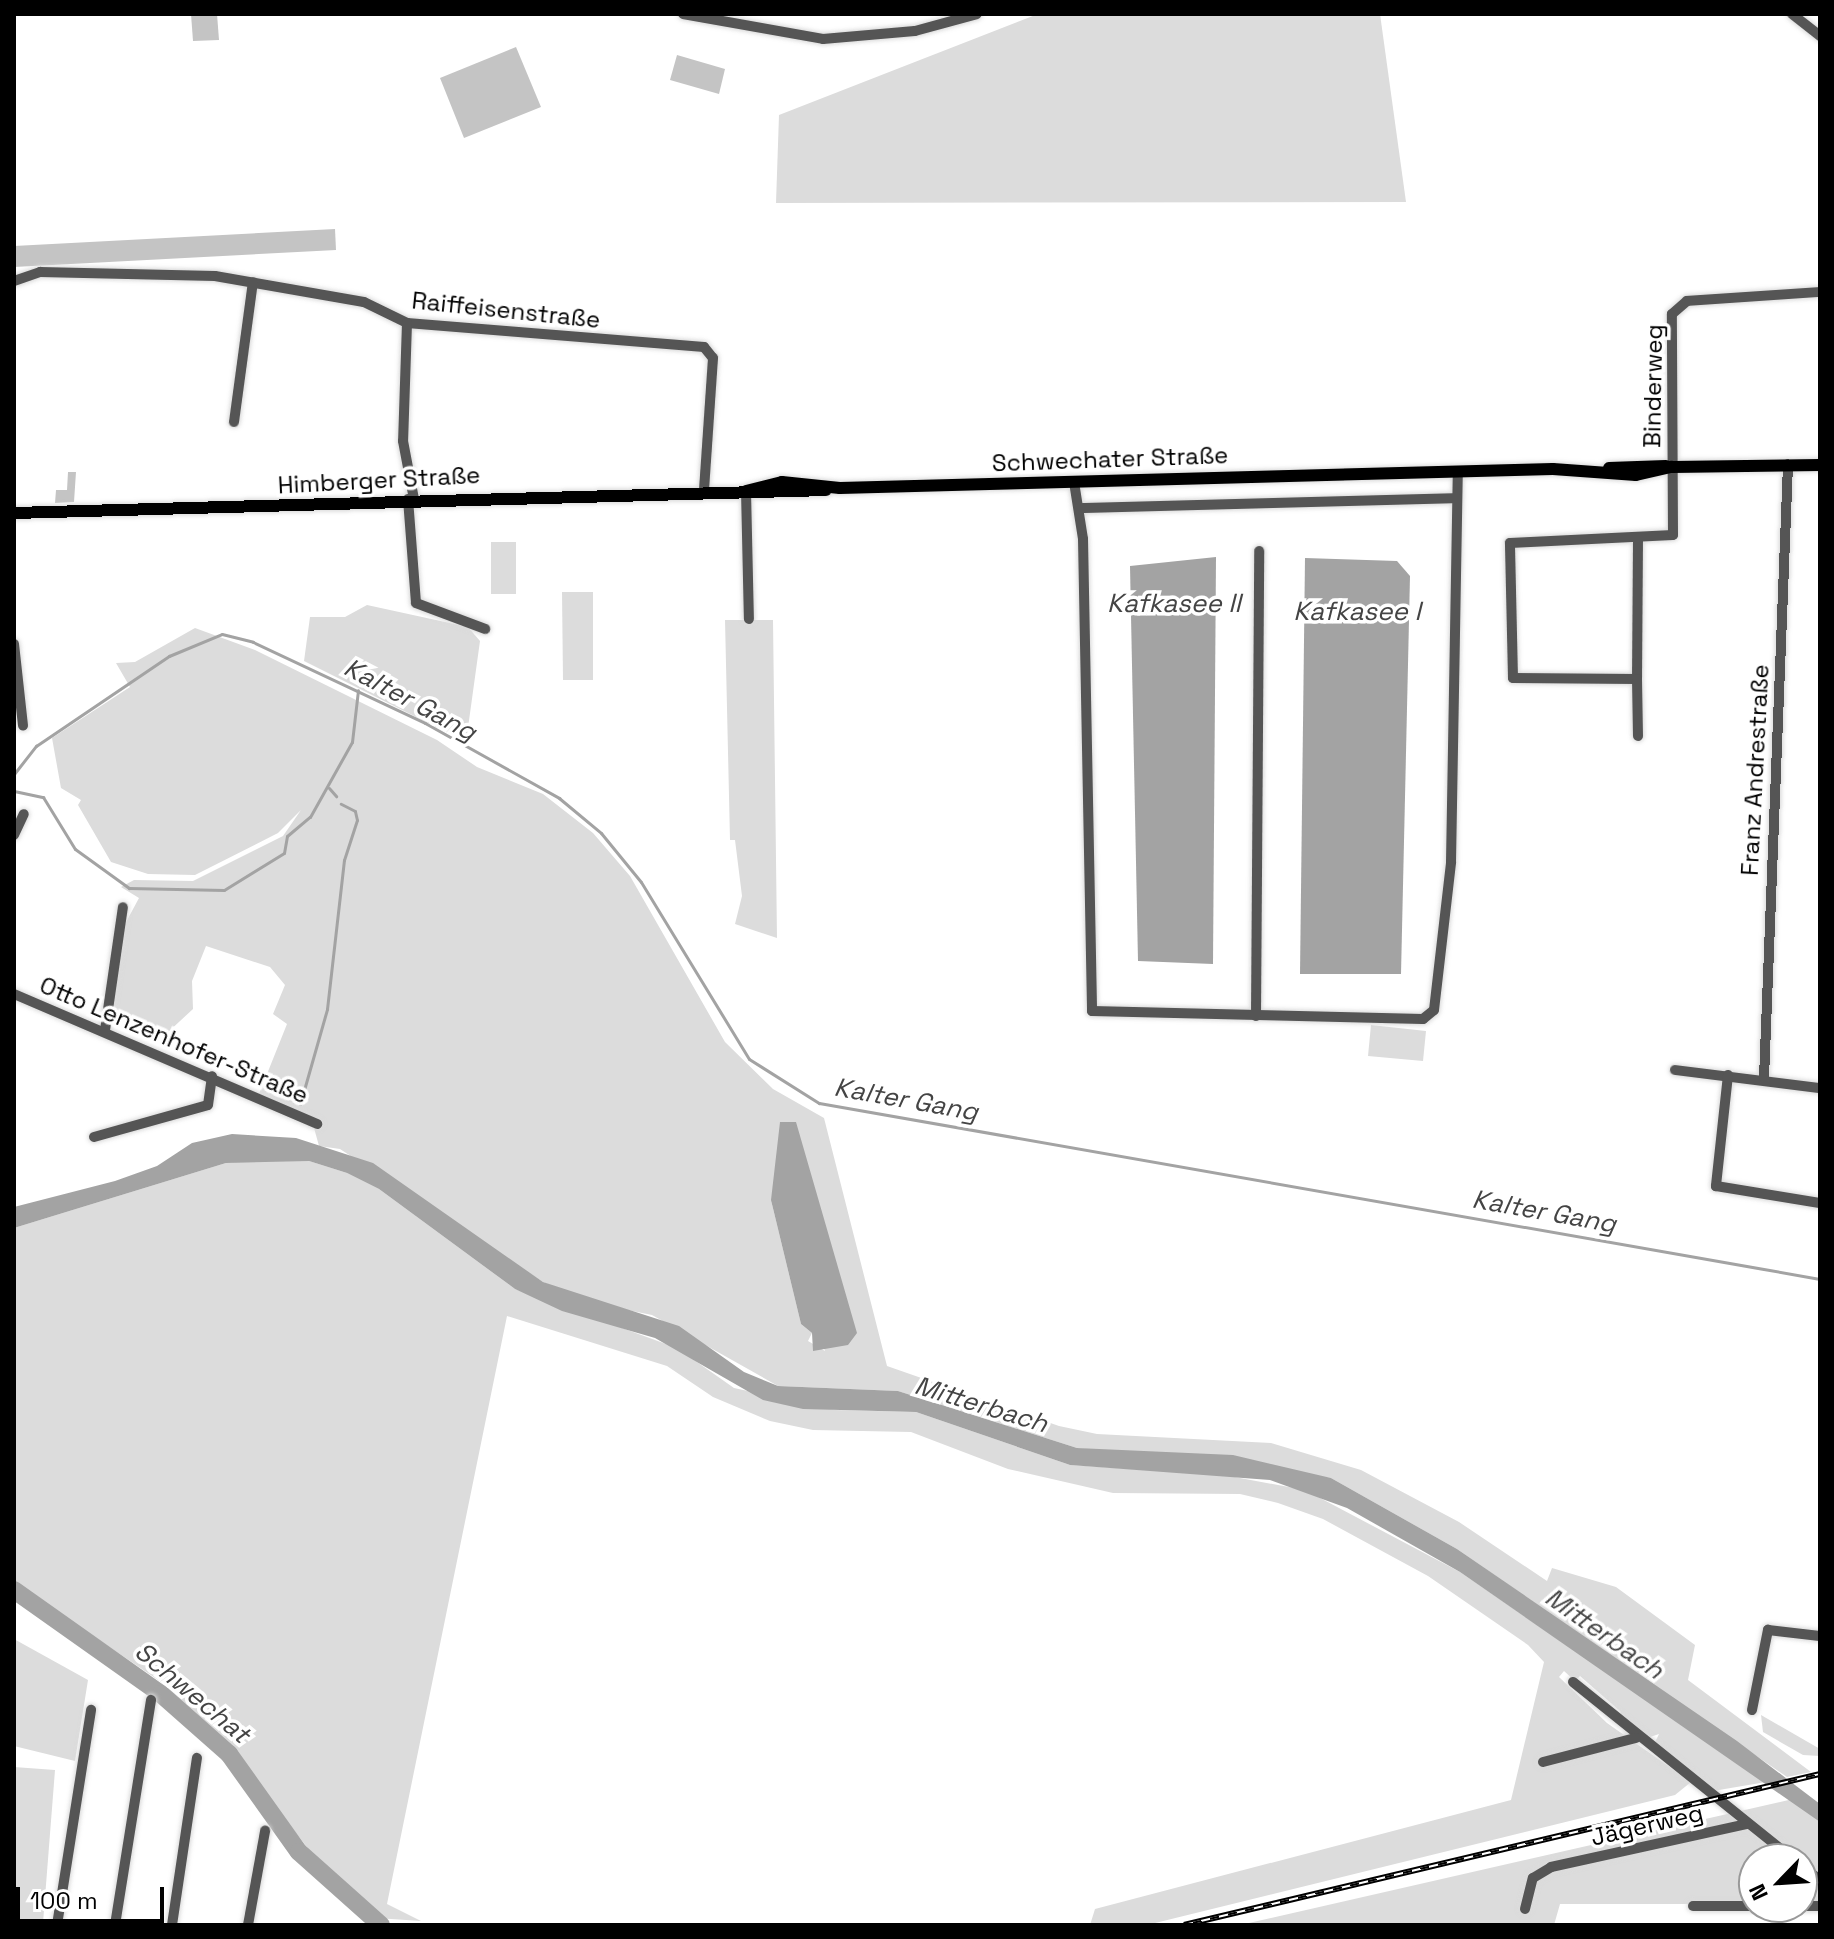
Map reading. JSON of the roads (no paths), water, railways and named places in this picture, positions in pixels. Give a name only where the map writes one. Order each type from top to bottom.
[{"type":"main road","name":"Schwechater Straße","points":[[746,491],[782,482],[840,488],[1602,469],[1636,475],[1672,467],[1820,465]]},
{"type":"main road","name":"Himberger Straße","points":[[14,513],[131,514],[411,499],[746,491]]},
{"type":"street","points":[[683,14],[823,39],[915,31],[977,14]]},
{"type":"street","points":[[1792,14],[1820,36]]},
{"type":"street","name":"Raiffeisenstraße","points":[[14,281],[53,272],[253,282],[364,302],[407,323],[710,352],[704,491]]},
{"type":"street","points":[[234,422],[253,282]]},
{"type":"street","name":"Binderweg","points":[[1638,539],[1673,535],[1672,314],[1687,301],[1820,292]]},
{"type":"street","points":[[407,323],[403,441],[411,499],[416,603],[485,629]]},
{"type":"street","name":"Franz Andrestraße","points":[[1764,1078],[1788,464]]},
{"type":"street","points":[[1074,482],[1080,508],[1092,1011],[1423,1019],[1434,1010],[1451,862],[1458,472]]},
{"type":"street","points":[[746,491],[749,619]]},
{"type":"street","points":[[1080,508],[1457,498]]},
{"type":"street","points":[[1637,679],[1513,678],[1510,543],[1638,539],[1638,736]]},
{"type":"street","points":[[1256,1016],[1259,551]]},
{"type":"street","points":[[14,644],[23,726]]},
{"type":"street","points":[[14,835],[24,814]]},
{"type":"street","points":[[105,1030],[123,907]]},
{"type":"street","name":"Otto Lenzenhofer-Straße","points":[[14,994],[105,1030],[317,1124]]},
{"type":"street","points":[[1675,1070],[1764,1078],[1820,1088]]},
{"type":"street","points":[[1728,1075],[1716,1186],[1820,1203]]},
{"type":"street","points":[[94,1137],[208,1105],[212,1076]]},
{"type":"street","points":[[1752,1710],[1768,1630],[1820,1636]]},
{"type":"street","points":[[1573,1682],[1636,1738],[1772,1843]]},
{"type":"street","points":[[115,1925],[151,1700]]},
{"type":"street","points":[[57,1925],[91,1710]]},
{"type":"street","points":[[1543,1762],[1636,1738]]},
{"type":"street","points":[[172,1925],[197,1758]]},
{"type":"street","name":"Jägerweg","points":[[1525,1909],[1533,1878],[1551,1867],[1747,1824]]},
{"type":"street","points":[[248,1925],[265,1831]]},
{"type":"street","points":[[1693,1906],[1738,1906]]},
{"type":"water","name":"Kafkasee II","points":[[1216,557],[1213,964],[1138,961],[1130,566]]},
{"type":"water","name":"Kafkasee I","points":[[1305,558],[1397,561],[1410,576],[1401,974],[1300,974]]},
{"type":"water","points":[[780,1122],[796,1122],[857,1333],[848,1345],[813,1351],[812,1333],[801,1324],[771,1200]]},
{"type":"water","points":[[232,1134],[296,1138],[373,1163],[543,1282],[679,1326],[744,1372],[778,1386],[898,1391],[1077,1448],[1233,1455],[1331,1478],[1457,1549],[1737,1741],[1820,1804],[1820,1822],[1460,1572],[1347,1508],[1270,1480],[1070,1465],[916,1412],[803,1409],[763,1400],[655,1338],[562,1311],[515,1289],[379,1189],[347,1173],[309,1161],[226,1163],[14,1228],[14,1207],[115,1181],[157,1166],[192,1143]]},
{"type":"waterway","name":"Kalter Gang","points":[[14,774],[36,746],[169,656],[222,634],[253,642],[425,723],[559,798],[601,833],[641,882],[749,1059],[819,1103],[1820,1279]]},
{"type":"waterway","points":[[14,791],[43,797],[75,849],[129,888],[224,890],[284,853],[287,836],[310,817],[352,742],[358,690]]},
{"type":"waterway","points":[[329,788],[336,796]]},
{"type":"waterway","points":[[300,1104],[327,1009],[344,860],[357,820],[355,811],[341,804]]},
{"type":"waterway","name":"Schwechat","points":[[14,1590],[161,1694],[229,1754],[299,1852],[381,1925]]},
{"type":"railway","points":[[1184,1925],[1820,1774]]},
{"type":"water label","name":"Mitterbach","points":[[981,1405]]},
{"type":"water label","name":"Mitterbach","points":[[1604,1634]]}]
